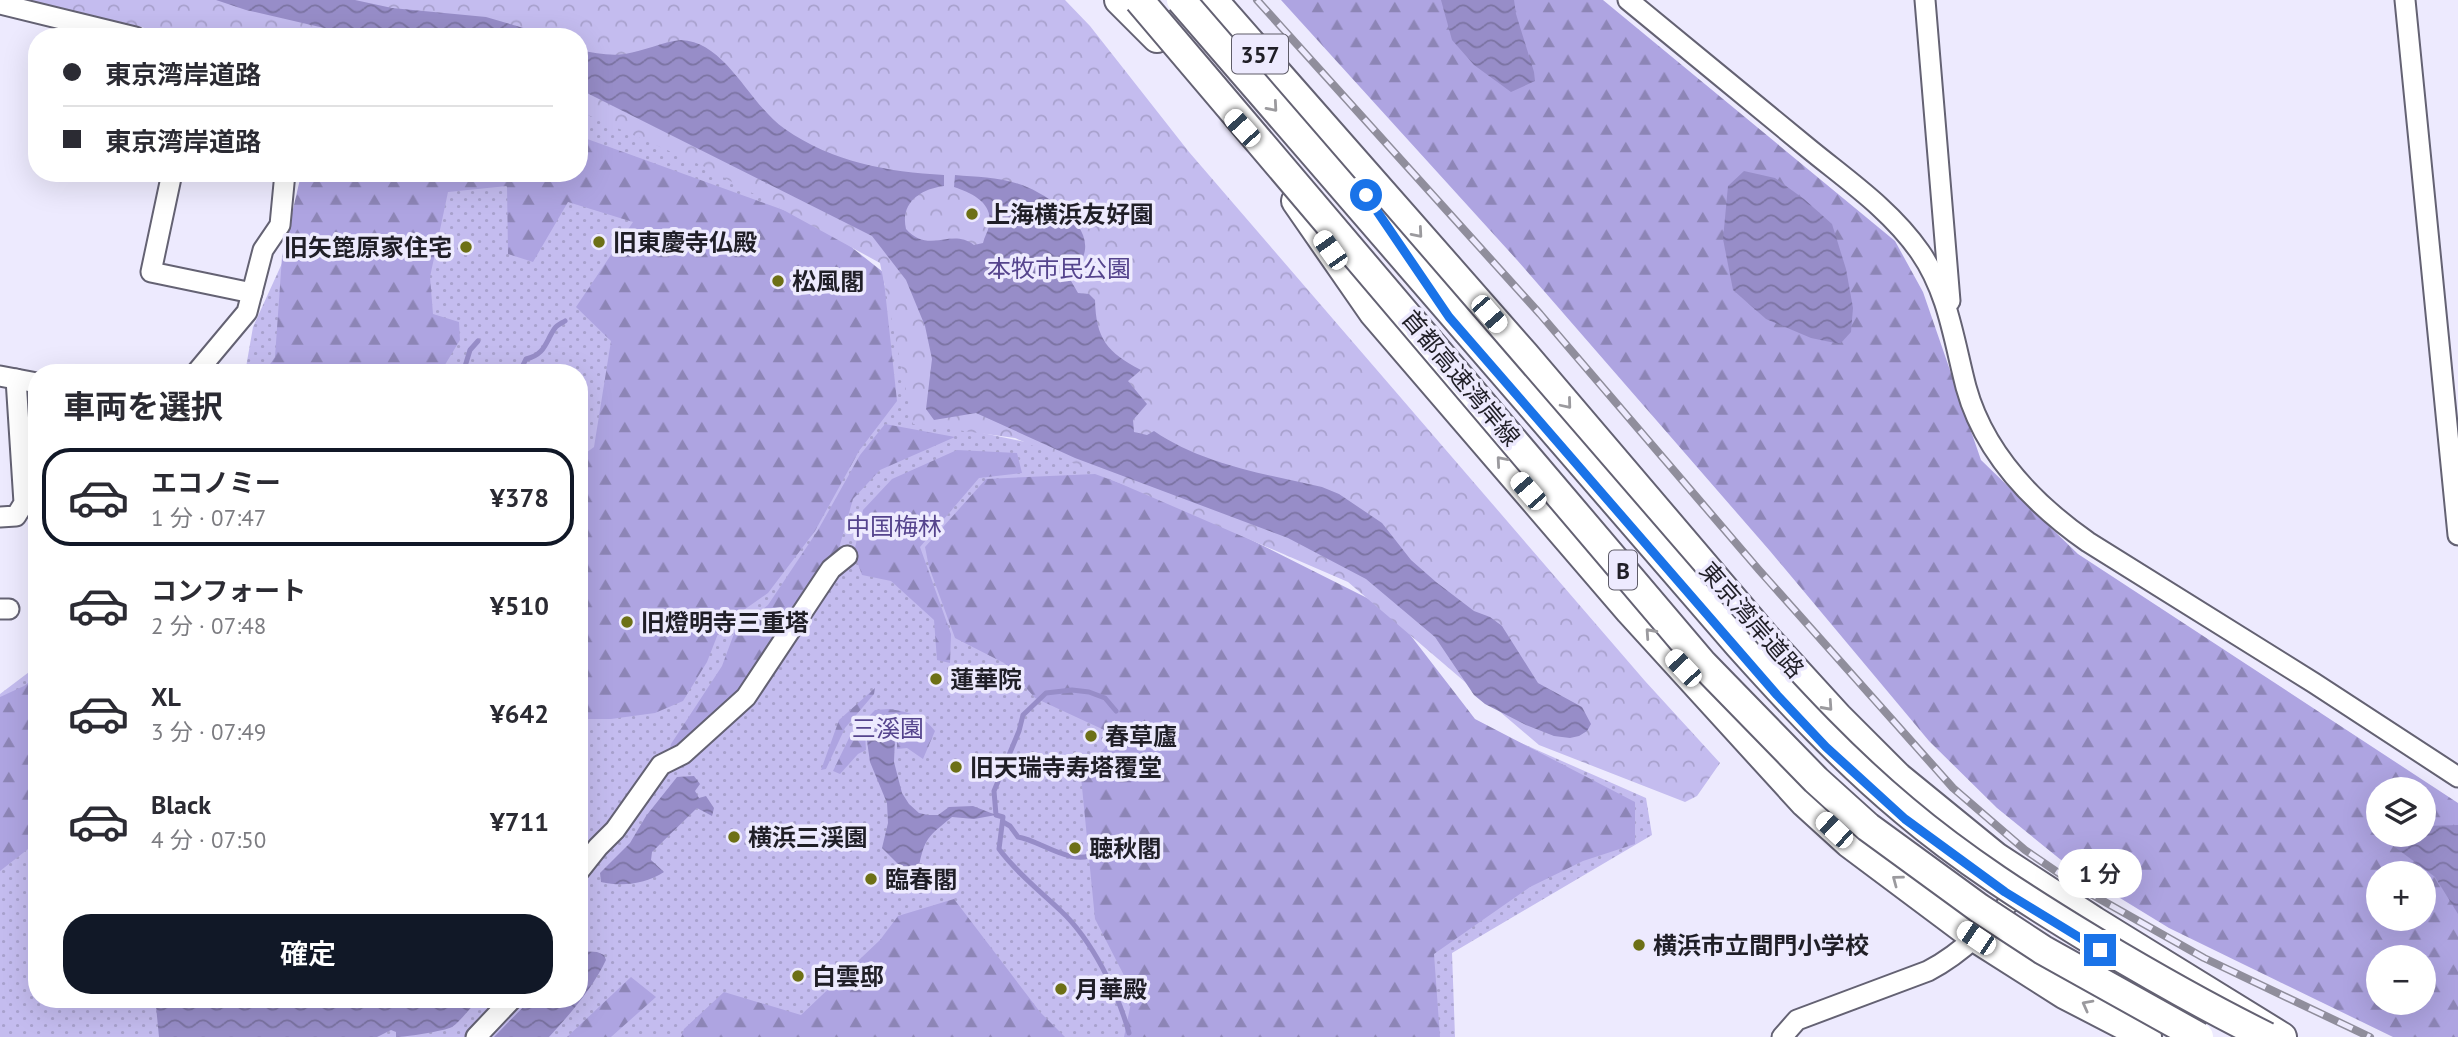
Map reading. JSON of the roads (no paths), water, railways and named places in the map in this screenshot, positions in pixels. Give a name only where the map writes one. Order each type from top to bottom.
[{"type":"highway","name":"357","points":[[1119,0],[1258,146],[1650,590],[1707,659],[1798,755],[2008,922],[2210,1037]]},
{"type":"highway","name":"首都高速湾岸線","points":[[1139,0],[1703,664],[1816,780],[1868,827],[1979,908],[2043,950],[2199,1037]]},
{"type":"highway","name":"首都高速湾岸線","points":[[1181,0],[1747,654],[1813,726],[1860,772],[1904,811],[2025,900],[2146,972],[2267,1037]]},
{"type":"highway","name":"東京湾岸道路","points":[[1213,0],[1525,355],[1766,638],[1838,718],[1898,777],[1996,857],[2282,1037]]},
{"type":"highway","name":"東京湾岸道路","points":[[1308,108],[1449,317],[1777,695],[1826,747],[1905,819],[2005,892],[2195,1005],[2258,1037]]},
{"type":"highway","name":"357","points":[[1258,146],[1373,312],[1658,641],[1805,803],[1849,843],[1976,938],[2064,994],[2147,1037]]},
{"type":"street","points":[[1628,0],[1888,215],[1922,254],[1952,326],[1967,390],[1995,449],[2029,492],[2058,521],[2458,777]]},
{"type":"street","points":[[1925,0],[1952,326]]},
{"type":"street","points":[[2405,0],[2458,535]]},
{"type":"street","points":[[0,5],[97,28]]},
{"type":"street","points":[[170,182],[151,272],[252,293]]},
{"type":"street","points":[[204,364],[247,312],[263,250],[280,225],[284,182]]},
{"type":"street","points":[[0,517],[16,516],[24,503],[8,377],[28,381]]},
{"type":"street","points":[[588,859],[615,830],[661,765],[683,754],[746,698],[831,569],[847,556]]},
{"type":"street","points":[[1782,1037],[1797,1020],[1928,971],[1947,961],[1976,938],[2030,879]]},
{"type":"street","points":[[476,1037],[503,1008]]},
{"type":"water","points":[[216,0],[355,0],[392,8],[486,17],[524,28],[324,28],[246,10]]},
{"type":"water","points":[[1441,0],[1514,0],[1535,81],[1511,92],[1474,65],[1452,40]]},
{"type":"water","points":[[681,40],[697,43],[712,51],[772,118],[785,129],[822,150],[881,168],[944,175],[944,186],[920,194],[906,212],[906,229],[923,240],[957,239],[974,245],[983,243],[989,226],[988,211],[980,200],[954,187],[955,175],[1011,182],[1042,194],[1066,212],[1083,234],[1085,247],[1082,259],[1067,274],[1078,293],[1089,294],[1095,300],[1101,335],[1120,357],[1141,370],[1128,381],[1147,404],[1133,420],[1134,432],[1147,435],[1154,431],[1173,443],[1214,460],[1257,473],[1322,487],[1339,494],[1382,523],[1411,560],[1436,582],[1474,611],[1490,617],[1502,626],[1538,683],[1582,707],[1591,724],[1587,731],[1570,738],[1554,736],[1485,704],[1474,695],[1435,637],[1366,579],[1288,538],[1075,458],[976,413],[934,420],[926,409],[932,359],[925,326],[906,280],[872,236],[588,94],[588,51],[625,54]]},
{"type":"water","points":[[1744,171],[1775,178],[1832,224],[1846,269],[1853,308],[1851,332],[1840,344],[1811,338],[1766,319],[1733,290],[1723,239],[1728,186]]},
{"type":"water","points":[[877,719],[890,725],[895,737],[894,762],[902,793],[919,813],[938,815],[949,807],[973,806],[996,815],[974,819],[952,817],[927,841],[917,874],[909,875],[882,848],[888,823],[887,803],[870,762],[866,734]]},
{"type":"water","points":[[694,776],[700,784],[695,791],[699,798],[706,796],[714,808],[712,816],[697,808],[652,852],[651,860],[664,872],[634,883],[601,882],[600,873],[630,843],[646,816],[677,777]]},
{"type":"water","points":[[2458,825],[2458,914],[2436,879],[2436,861],[2414,861],[2395,847],[2436,847],[2436,826]]},
{"type":"water","points":[[588,952],[604,955],[606,960],[588,991]]},
{"type":"water","points":[[156,1008],[471,1008],[452,1027],[408,1036],[396,1037],[396,1032],[391,1030],[377,1037],[159,1037]]},
{"type":"water","points":[[522,1008],[575,1008],[549,1037],[494,1037]]},
{"type":"waterway","points":[[524,364],[526,359],[541,351],[555,328],[565,321]]},
{"type":"waterway","points":[[466,364],[470,350],[478,341]]},
{"type":"waterway","points":[[1116,711],[1105,698],[1089,692],[1072,690],[1046,693],[1023,715],[994,791],[996,815],[1003,817],[999,849],[1083,937],[1111,984],[1129,1033]]},
{"type":"waterway","points":[[1003,822],[1010,826],[1018,837],[1068,856],[1088,856],[1098,851],[1108,839],[1122,845],[1135,858]]},
{"type":"railway","points":[[1257,0],[1540,314],[1759,570],[1953,788],[2025,850],[2082,889],[2204,958],[2370,1037]]},
{"type":"place","name":"上海横浜友好園","points":[[972,214]]},
{"type":"place","name":"旧東慶寺仏殿","points":[[599,242]]},
{"type":"place","name":"旧矢箆原家住宅","points":[[466,247]]},
{"type":"place","name":"松風閣","points":[[778,281]]},
{"type":"place","name":"旧燈明寺三重塔","points":[[627,622]]},
{"type":"place","name":"蓮華院","points":[[936,679]]},
{"type":"place","name":"春草廬","points":[[1091,736]]},
{"type":"place","name":"旧天瑞寺寿塔覆堂","points":[[956,767]]},
{"type":"place","name":"横浜三渓園","points":[[734,837]]},
{"type":"place","name":"聴秋閣","points":[[1075,848]]},
{"type":"place","name":"臨春閣","points":[[871,879]]},
{"type":"place","name":"横浜市立間門小学校","points":[[1639,945]]},
{"type":"place","name":"白雲邸","points":[[798,976]]},
{"type":"place","name":"月華殿","points":[[1061,989]]},
{"type":"park label","name":"本牧市民公園","points":[[1059,268]]},
{"type":"park label","name":"中国梅林","points":[[894,526]]},
{"type":"park label","name":"三溪園","points":[[888,728]]}]
